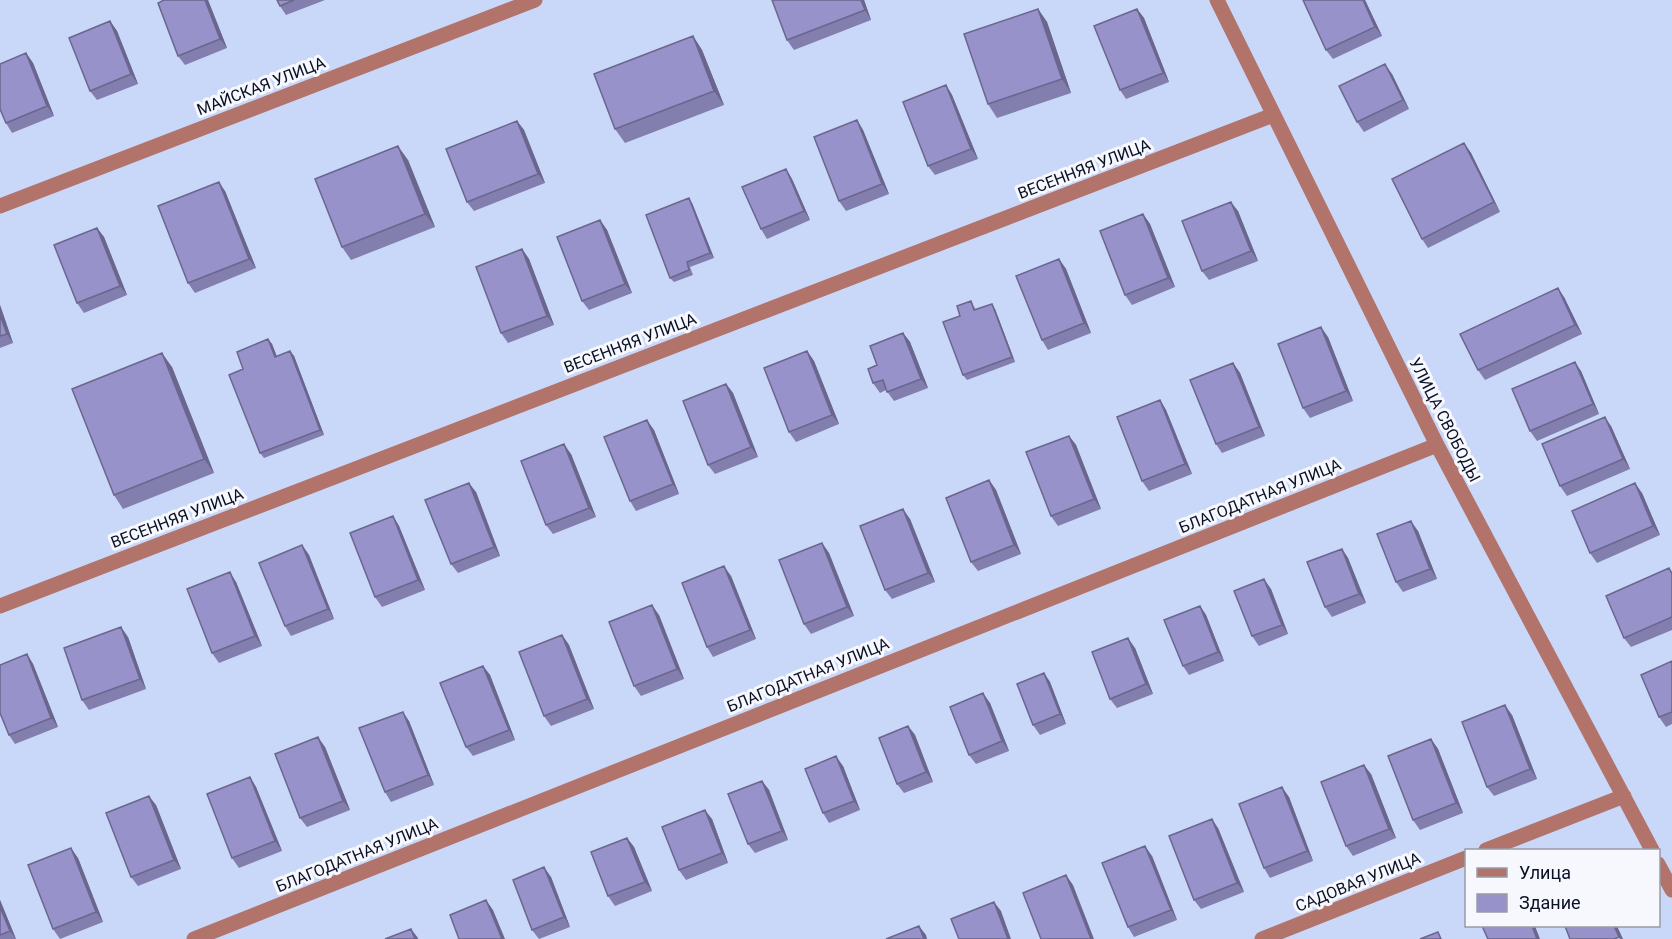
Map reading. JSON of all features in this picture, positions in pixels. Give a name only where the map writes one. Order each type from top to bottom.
[{"type":"street","name":"МАЙСКАЯ УЛИЦА","points":[[0,206],[535,0]]},
{"type":"street","name":"УЛИЦА СВОБОДЫ","points":[[1217,0],[1437,445],[1651,849]]},
{"type":"street","name":"ВЕСЕННЯЯ УЛИЦА","points":[[0,606],[1274,115]]},
{"type":"street","name":"БЛАГОДАТНАЯ УЛИЦА","points":[[194,939],[1437,445]]},
{"type":"street","points":[[1489,849],[1624,796]]},
{"type":"street","name":"САДОВАЯ УЛИЦА","points":[[1262,939],[1465,859]]},
{"type":"street","points":[[1660,866],[1672,890]]},
{"type":"building","points":[[164,0],[205,0],[220,39],[178,56],[158,3]]},
{"type":"building","points":[[277,0],[294,0],[280,6]]},
{"type":"building","points":[[772,0],[861,0],[865,10],[787,40]]},
{"type":"building","points":[[1303,0],[1363,0],[1375,27],[1326,50]]},
{"type":"building","points":[[1038,9],[1062,79],[988,104],[964,34]]},
{"type":"building","points":[[1137,9],[1163,73],[1120,90],[1094,26]]},
{"type":"building","points":[[110,21],[131,74],[90,91],[69,38]]},
{"type":"building","points":[[693,36],[714,91],[615,129],[594,74]]},
{"type":"building","points":[[26,53],[47,106],[6,123],[0,109],[0,64]]},
{"type":"building","points":[[1385,64],[1403,100],[1357,122],[1339,86]]},
{"type":"building","points":[[946,85],[971,149],[928,166],[903,102]]},
{"type":"building","points":[[857,120],[882,184],[839,201],[814,137]]},
{"type":"building","points":[[517,121],[538,174],[467,202],[446,149]]},
{"type":"building","points":[[1464,143],[1494,202],[1422,239],[1392,179]]},
{"type":"building","points":[[398,146],[425,214],[342,247],[315,179]]},
{"type":"building","points":[[786,169],[804,211],[761,229],[742,187]]},
{"type":"building","points":[[219,182],[249,259],[188,283],[158,206]]},
{"type":"building","points":[[689,198],[710,253],[687,262],[689,270],[670,278],[646,215]]},
{"type":"building","points":[[1231,202],[1251,251],[1202,271],[1182,221]]},
{"type":"building","points":[[1143,214],[1168,278],[1125,295],[1100,231]]},
{"type":"building","points":[[600,220],[625,284],[582,301],[557,237]]},
{"type":"building","points":[[97,228],[120,286],[77,303],[54,245]]},
{"type":"building","points":[[522,249],[547,316],[501,333],[476,267]]},
{"type":"building","points":[[1059,259],[1084,323],[1042,340],[1016,276]]},
{"type":"building","points":[[1558,288],[1575,325],[1478,370],[1460,334]]},
{"type":"building","points":[[971,301],[974,310],[992,304],[1012,357],[963,375],[943,322],[960,316],[957,306]]},
{"type":"building","points":[[0,315],[7,334],[0,336]]},
{"type":"building","points":[[1321,327],[1346,391],[1303,408],[1278,344]]},
{"type":"building","points":[[903,333],[921,379],[887,392],[883,380],[873,383],[868,369],[877,365],[870,346]]},
{"type":"building","points":[[268,339],[275,357],[290,351],[320,430],[260,453],[229,375],[243,369],[237,352]]},
{"type":"building","points":[[807,351],[832,415],[789,432],[764,368]]},
{"type":"building","points":[[162,353],[204,459],[114,495],[72,389]]},
{"type":"building","points":[[1575,362],[1593,404],[1530,431],[1512,389]]},
{"type":"building","points":[[1233,363],[1259,427],[1216,444],[1190,380]]},
{"type":"building","points":[[726,384],[751,447],[708,465],[683,401]]},
{"type":"building","points":[[1160,400],[1185,464],[1142,481],[1117,417]]},
{"type":"building","points":[[1605,417],[1623,459],[1560,486],[1542,444]]},
{"type":"building","points":[[647,420],[673,484],[630,501],[604,437]]},
{"type":"building","points":[[1069,436],[1094,499],[1051,516],[1026,452]]},
{"type":"building","points":[[564,444],[589,508],[546,525],[521,461]]},
{"type":"building","points":[[989,480],[1014,545],[971,562],[946,498]]},
{"type":"building","points":[[469,483],[494,547],[451,564],[425,500]]},
{"type":"building","points":[[1635,483],[1653,526],[1590,553],[1572,511]]},
{"type":"building","points":[[903,509],[928,573],[885,590],[860,526]]},
{"type":"building","points":[[393,516],[418,580],[375,597],[350,533]]},
{"type":"building","points":[[1411,521],[1430,569],[1396,582],[1377,534]]},
{"type":"building","points":[[822,543],[847,607],[804,624],[779,560]]},
{"type":"building","points":[[302,545],[328,609],[285,626],[259,563]]},
{"type":"building","points":[[1342,549],[1359,594],[1325,607],[1307,562]]},
{"type":"building","points":[[724,566],[750,630],[707,647],[682,583]]},
{"type":"building","points":[[1669,568],[1672,574],[1672,617],[1624,638],[1606,596]]},
{"type":"building","points":[[230,572],[255,636],[212,653],[187,589]]},
{"type":"building","points":[[1264,579],[1282,625],[1252,636],[1234,591]]},
{"type":"building","points":[[652,605],[677,669],[634,686],[609,622]]},
{"type":"building","points":[[1200,606],[1218,652],[1183,666],[1164,620]]},
{"type":"building","points":[[121,627],[140,679],[82,700],[64,648]]},
{"type":"building","points":[[562,635],[587,699],[544,716],[519,652]]},
{"type":"building","points":[[1128,638],[1146,684],[1110,699],[1092,652]]},
{"type":"building","points":[[27,654],[51,718],[9,735],[0,713],[0,665]]},
{"type":"building","points":[[1672,661],[1672,712],[1659,717],[1641,675]]},
{"type":"building","points":[[483,666],[509,730],[466,747],[440,683]]},
{"type":"building","points":[[1044,673],[1060,714],[1033,725],[1017,684]]},
{"type":"building","points":[[983,693],[1002,741],[969,755],[950,707]]},
{"type":"building","points":[[1505,705],[1530,769],[1487,787],[1462,722]]},
{"type":"building","points":[[403,712],[428,775],[385,792],[359,728]]},
{"type":"building","points":[[908,726],[926,772],[897,784],[879,738]]},
{"type":"building","points":[[318,737],[343,801],[300,818],[275,754]]},
{"type":"building","points":[[1431,739],[1456,803],[1413,820],[1388,756]]},
{"type":"building","points":[[836,756],[854,801],[823,813],[805,769]]},
{"type":"building","points":[[1364,765],[1389,829],[1346,846],[1321,782]]},
{"type":"building","points":[[250,777],[275,841],[232,858],[207,794]]},
{"type":"building","points":[[762,781],[782,831],[748,844],[728,794]]},
{"type":"building","points":[[1282,787],[1307,851],[1264,868],[1239,804]]},
{"type":"building","points":[[149,796],[174,860],[131,877],[106,813]]},
{"type":"building","points":[[705,810],[722,853],[679,870],[662,827]]},
{"type":"building","points":[[1212,819],[1237,883],[1194,900],[1169,836]]},
{"type":"building","points":[[627,838],[645,882],[608,896],[591,852]]},
{"type":"building","points":[[1145,846],[1171,910],[1128,927],[1102,863]]},
{"type":"building","points":[[71,848],[96,912],[53,929],[28,865]]},
{"type":"building","points":[[544,867],[564,917],[532,930],[513,880]]},
{"type":"building","points":[[1066,875],[1091,939],[1041,939],[1023,893]]},
{"type":"building","points":[[486,900],[502,939],[459,939],[450,915]]},
{"type":"building","points":[[994,902],[1008,939],[959,939],[951,919]]},
{"type":"building","points":[[0,907],[10,931],[0,935]]},
{"type":"building","points":[[919,926],[924,939],[886,939]]},
{"type":"building","points":[[1482,927],[1532,927],[1537,939],[1488,939]]},
{"type":"building","points":[[1565,927],[1614,927],[1619,937],[1614,939],[1570,939]]},
{"type":"building","points":[[411,929],[415,939],[385,939]]},
{"type":"building","points":[[1438,932],[1441,939],[1420,939]]}]
